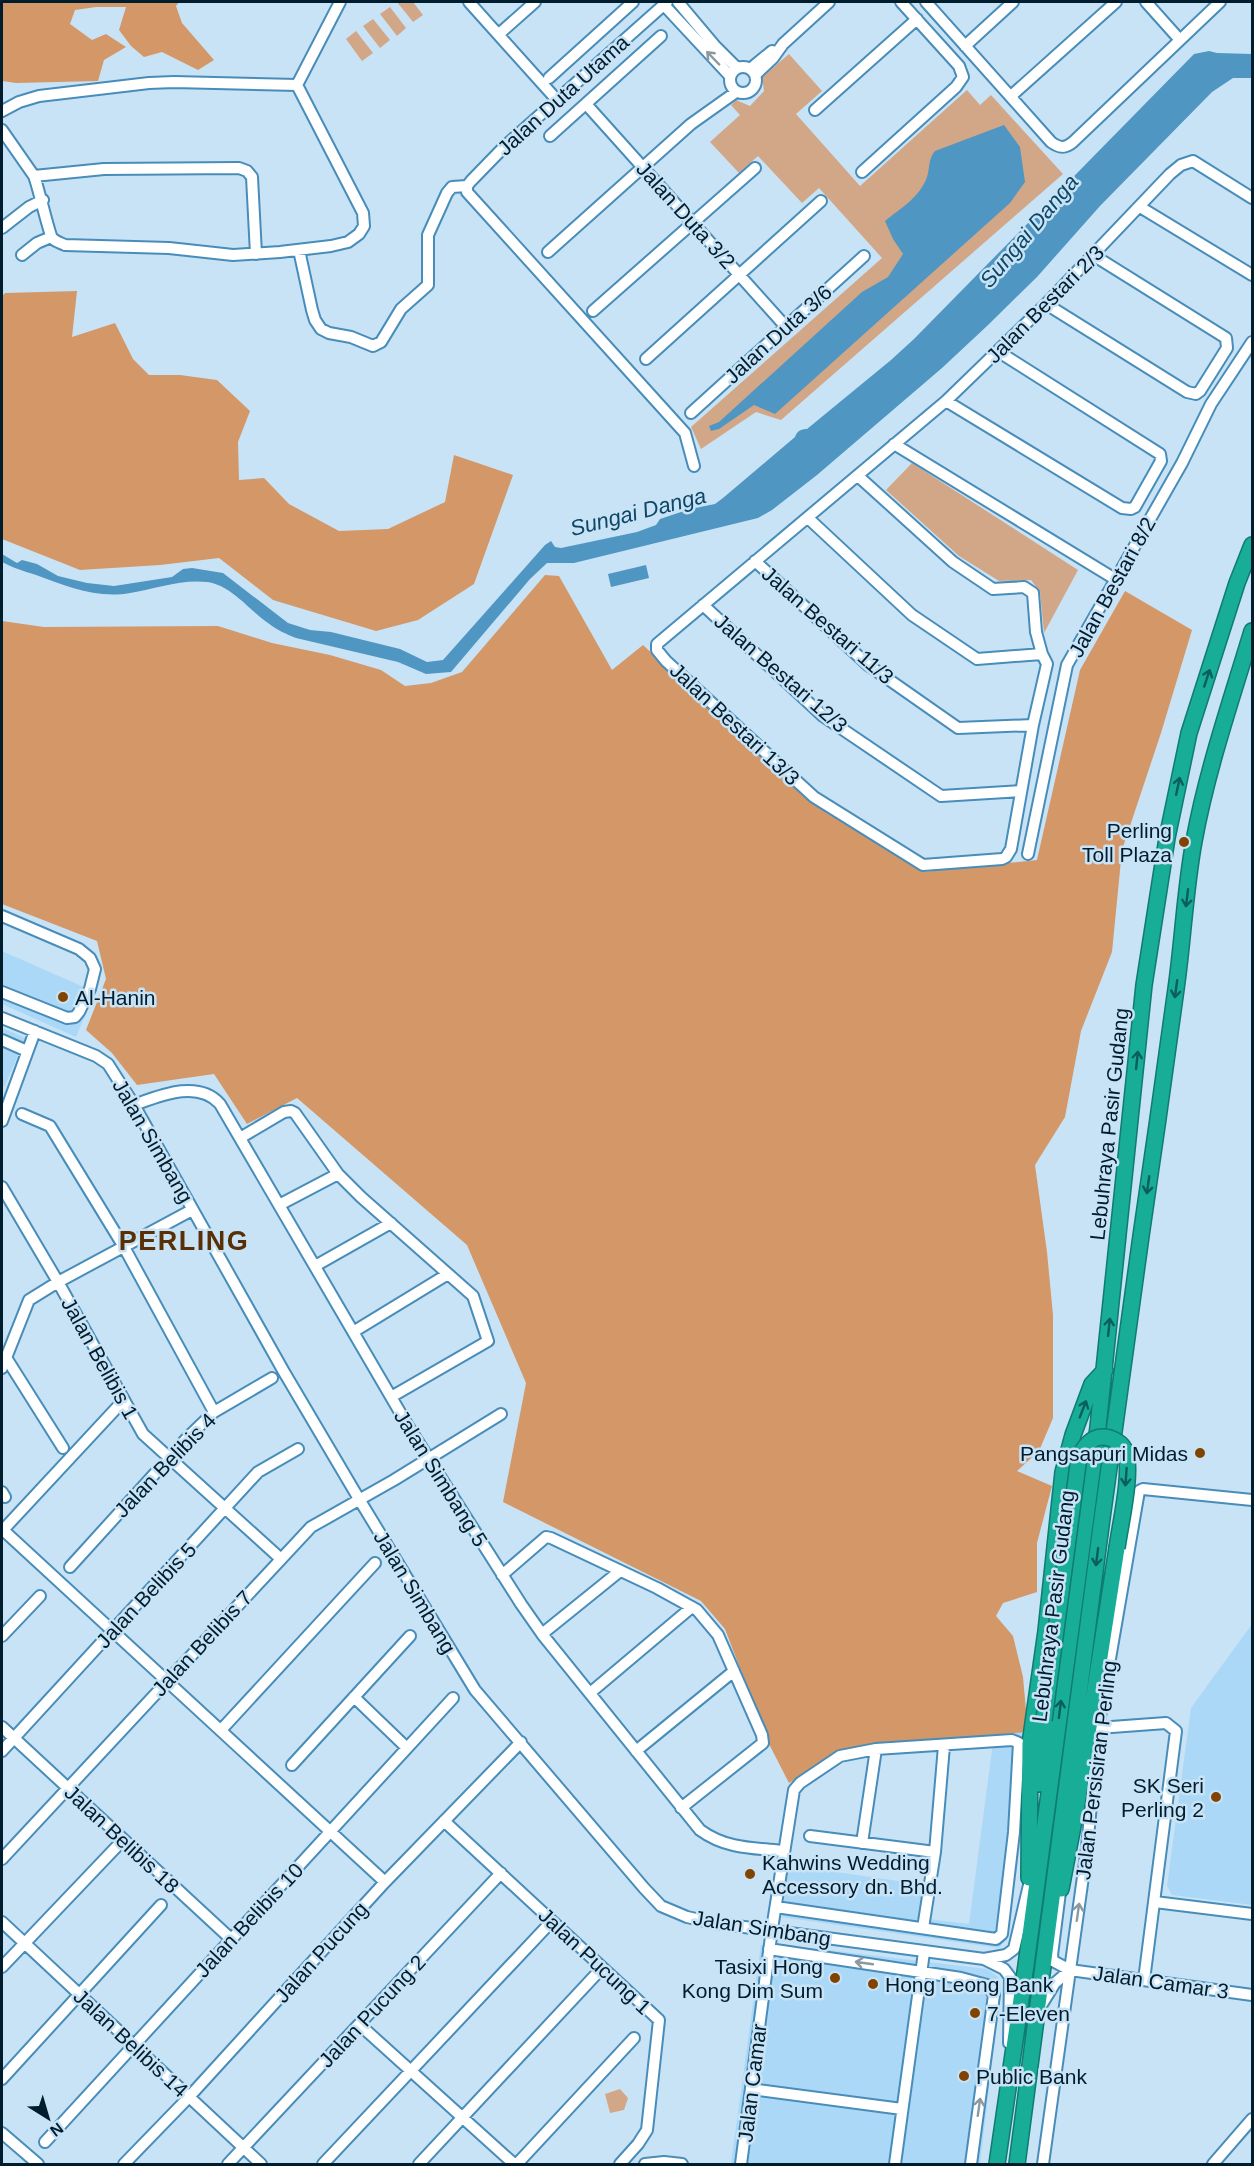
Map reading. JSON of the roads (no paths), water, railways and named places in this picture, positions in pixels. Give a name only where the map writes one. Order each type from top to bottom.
[{"type":"highway","name":"Lebuhraya Pasir Gudang","points":[[997,2164],[1053,1767],[1105,1370],[1144,985],[1167,838],[1189,734],[1237,584],[1252,545]]},
{"type":"highway","name":"Lebuhraya Pasir Gudang","points":[[1017,2164],[1039,2010],[1049,1916],[1113,1429],[1177,986],[1193,844],[1206,785],[1252,631]]},
{"type":"highway","points":[[1026,1965],[1031,1840],[1030,1744],[1063,1472],[1073,1435],[1092,1384],[1105,1370]]},
{"type":"highway","points":[[1031,1840],[1036,1813],[1044,1720],[1079,1457],[1092,1440],[1103,1437],[1125,1448],[1127,1460],[1125,1494],[1074,1821],[1060,1892],[1049,1916]]},
{"type":"street","points":[[297,85],[340,2]]},
{"type":"street","points":[[469,2],[557,100]]},
{"type":"street","points":[[499,34],[535,2]]},
{"type":"street","points":[[549,78],[633,2]]},
{"type":"street","points":[[548,252],[691,124],[733,81],[743,67],[752,72],[755,84],[750,92],[741,94],[733,81],[715,46],[678,2]]},
{"type":"street","points":[[752,72],[773,58],[783,45],[829,2]]},
{"type":"street","points":[[862,172],[956,87],[963,77],[959,66],[901,2]]},
{"type":"street","points":[[926,2],[1051,142],[1062,147],[1068,146],[1220,2]]},
{"type":"street","points":[[964,46],[1013,2]]},
{"type":"street","points":[[1011,96],[1116,2]]},
{"type":"street","points":[[1146,2],[1180,40]]},
{"type":"street","points":[[665,3],[733,81]]},
{"type":"street","name":"Jalan Duta Utama","points":[[299,249],[312,310],[321,329],[373,346],[377,345],[404,306],[428,285],[426,254],[428,235],[448,191],[452,187],[467,189],[504,147],[665,3]]},
{"type":"street","points":[[815,110],[917,19]]},
{"type":"street","points":[[550,136],[661,36]]},
{"type":"street","points":[[2,111],[19,102],[39,96],[149,83],[297,85]]},
{"type":"street","points":[[3,134],[34,176],[43,200],[51,237],[65,245],[169,248],[233,255],[331,246],[348,242],[359,234],[364,226],[363,213],[297,85]]},
{"type":"street","name":"Jalan Duta 3/2","points":[[586,104],[786,327]]},
{"type":"street","name":"Jalan Bestari 2/3","points":[[894,444],[946,401],[999,352],[1181,165],[1193,161],[1252,198]]},
{"type":"street","points":[[34,176],[104,169],[239,168],[247,171],[252,177],[256,254]]},
{"type":"street","points":[[593,311],[755,168]]},
{"type":"street","points":[[467,189],[685,433],[694,466]]},
{"type":"street","points":[[2,228],[29,207],[43,200]]},
{"type":"street","points":[[646,359],[821,201]]},
{"type":"street","points":[[1140,207],[1252,275]]},
{"type":"street","points":[[22,255],[51,237]]},
{"type":"street","points":[[1046,304],[1187,392],[1196,394],[1203,388],[1227,348],[1226,338],[1094,255]]},
{"type":"street","name":"Jalan Duta 3/6","points":[[691,413],[864,256]]},
{"type":"street","name":"Jalan Bestari 8/2","points":[[1028,854],[1067,665],[1182,463],[1212,404],[1252,342]]},
{"type":"street","points":[[946,401],[1122,508],[1131,509],[1137,503],[1161,461],[1160,454],[999,352]]},
{"type":"street","points":[[894,444],[1115,579]]},
{"type":"street","name":"Jalan Bestari 13/3","points":[[894,444],[657,644],[657,650],[814,797],[923,865],[998,860],[1006,857],[1011,849],[1021,791]]},
{"type":"street","points":[[858,476],[953,562],[993,589],[1024,587],[1029,589],[1034,598],[1036,632],[1041,654],[1047,664],[1021,791]]},
{"type":"street","points":[[808,518],[912,615],[977,659],[1041,654]]},
{"type":"street","name":"Jalan Bestari 11/3","points":[[755,561],[868,665],[958,728],[1033,725]]},
{"type":"street","name":"Jalan Bestari 12/3","points":[[704,605],[823,716],[941,796],[1021,791]]},
{"type":"street","points":[[2,916],[86,953],[95,969],[90,989],[75,1017],[67,1018],[2,992]]},
{"type":"street","name":"Jalan Simbang","points":[[2,1018],[96,1056],[108,1064],[134,1105],[358,1499],[475,1690],[661,1906],[687,1917],[714,1923],[984,1959]]},
{"type":"street","points":[[2,1121],[35,1030]]},
{"type":"street","points":[[2,1040],[27,1051]]},
{"type":"street","name":"Jalan Simbang 5","points":[[134,1105],[170,1093],[205,1093],[214,1097],[428,1458],[542,1634],[699,1830],[714,1840],[728,1845],[784,1851]]},
{"type":"street","points":[[240,1138],[291,1110],[338,1174],[473,1296],[488,1341],[391,1397]]},
{"type":"street","points":[[22,1114],[50,1125],[124,1247],[214,1412]]},
{"type":"street","points":[[279,1205],[338,1174]]},
{"type":"street","name":"Jalan Belibis 1","points":[[2,1187],[58,1281],[143,1434],[280,1559]]},
{"type":"street","points":[[2,1368],[29,1300],[58,1281],[192,1210]]},
{"type":"street","points":[[315,1266],[391,1223]]},
{"type":"street","points":[[353,1332],[448,1274]]},
{"type":"street","points":[[5,1356],[63,1448]]},
{"type":"street","name":"Jalan Belibis 4","points":[[70,1567],[168,1458],[214,1412],[272,1378]]},
{"type":"street","points":[[123,1401],[2,1530],[385,1882]]},
{"type":"street","name":"Jalan Belibis 7","points":[[2,1859],[311,1527],[501,1414]]},
{"type":"street","name":"Jalan Belibis 5","points":[[2,1751],[258,1472],[298,1449]]},
{"type":"street","name":"Jalan Persisiran Perling","points":[[1043,2164],[1087,1848],[1098,1728],[1140,1490],[1252,1500]]},
{"type":"street","points":[[502,1575],[546,1537],[692,1607],[718,1635],[762,1734],[763,1743],[681,1808]]},
{"type":"street","points":[[221,1731],[375,1563]]},
{"type":"street","points":[[542,1634],[620,1571]]},
{"type":"street","points":[[2,1636],[40,1596]]},
{"type":"street","points":[[590,1694],[692,1607]]},
{"type":"street","points":[[292,1765],[410,1636]]},
{"type":"street","points":[[636,1751],[734,1671]]},
{"type":"street","points":[[354,1697],[406,1748]]},
{"type":"street","name":"Jalan Belibis 10","points":[[45,2142],[453,1698]]},
{"type":"street","points":[[1098,1728],[1166,1723],[1176,1731],[1144,1980]]},
{"type":"street","name":"Jalan Belibis 18","points":[[2,1727],[231,1939]]},
{"type":"street","points":[[776,1907],[996,1939],[1002,1934],[1014,1832],[1019,1743],[1012,1740],[876,1749],[862,1843]]},
{"type":"street","name":"Jalan Pucung","points":[[124,2164],[189,2097],[385,1882],[521,1742]]},
{"type":"street","points":[[923,1928],[935,1852],[944,1746]]},
{"type":"street","name":"Jalan Camar","points":[[741,2164],[772,1929],[794,1790],[800,1783],[836,1758],[876,1749]]},
{"type":"street","name":"Jalan Pucung 1","points":[[444,1821],[659,2020],[646,2130],[629,2156],[620,2164]]},
{"type":"street","points":[[810,1836],[935,1852]]},
{"type":"street","points":[[2,1967],[123,1840]]},
{"type":"street","name":"Jalan Pucung 2","points":[[228,2164],[501,1873]]},
{"type":"street","points":[[984,1959],[1006,1955],[1014,1949],[1029,1884]]},
{"type":"street","points":[[1039,2010],[1055,1983],[1070,1970],[1053,1961],[1052,1954],[1060,1892]]},
{"type":"street","points":[[1155,1902],[1252,1914]]},
{"type":"street","points":[[2,2079],[161,1905]]},
{"type":"street","points":[[323,2164],[552,1921]]},
{"type":"street","name":"Jalan Belibis 14","points":[[2,1922],[261,2164]]},
{"type":"street","points":[[770,1949],[961,1978],[987,1985],[994,1995],[971,2164]]},
{"type":"street","points":[[906,1949],[919,1965],[921,1972]]},
{"type":"street","points":[[895,2164],[924,1952]]},
{"type":"street","points":[[921,1972],[932,1956],[938,1953]]},
{"type":"street","points":[[984,1959],[1004,1969],[1010,1977],[1009,2074]]},
{"type":"street","points":[[419,2164],[602,1968]]},
{"type":"street","name":"Jalan Camar 3","points":[[1070,1970],[1252,1995]]},
{"type":"street","points":[[360,2025],[515,2164],[634,2038]]},
{"type":"street","points":[[751,2089],[902,2109]]},
{"type":"street","points":[[1213,2164],[1252,2119]]},
{"type":"street","points":[[2,2133],[38,2164]]},
{"type":"street","points":[[629,2156],[639,2164]]},
{"type":"street","points":[[645,2164],[664,2162],[682,2164]]},
{"type":"water","name":"Sungai Danga","points":[[1209,51],[1252,54],[1252,78],[1233,78],[1212,92],[1100,206],[1037,277],[987,326],[942,368],[817,475],[758,518],[574,563],[547,563],[530,579],[451,672],[426,674],[398,662],[296,638],[271,625],[232,593],[216,584],[197,581],[130,593],[93,593],[2,562],[2,554],[17,563],[22,560],[37,564],[58,576],[114,586],[172,577],[183,569],[192,568],[223,573],[288,623],[310,630],[331,632],[400,649],[427,662],[443,660],[551,541],[555,547],[561,548],[637,532],[656,525],[660,519],[715,504],[723,498],[798,432],[807,429],[914,339],[1194,54]]},
{"type":"water","points":[[1004,125],[1020,147],[1025,182],[1010,203],[775,414],[754,405],[719,429],[711,431],[709,426],[719,422],[862,292],[888,277],[903,254],[885,221],[920,190],[927,177],[930,160],[935,151]]},
{"type":"water","points":[[646,565],[649,578],[611,587],[608,574]]},
{"type":"place","name":"Perling Toll Plaza","points":[[1184,842]]},
{"type":"place","name":"Al-Hanin","points":[[63,997]]},
{"type":"place","name":"Pangsapuri Midas","points":[[1200,1453]]},
{"type":"place","name":"SK Seri Perling 2","points":[[1216,1797]]},
{"type":"place","name":"Kahwins Wedding Accessory dn. Bhd.","points":[[750,1874]]},
{"type":"place","name":"Tasixi Hong Kong Dim Sum","points":[[835,1978]]},
{"type":"place","name":"Hong Leong Bank","points":[[873,1984]]},
{"type":"place","name":"7-Eleven","points":[[975,2013]]},
{"type":"place","name":"Public Bank","points":[[964,2076]]},
{"type":"district","name":"PERLING","points":[[184,1241]]}]
